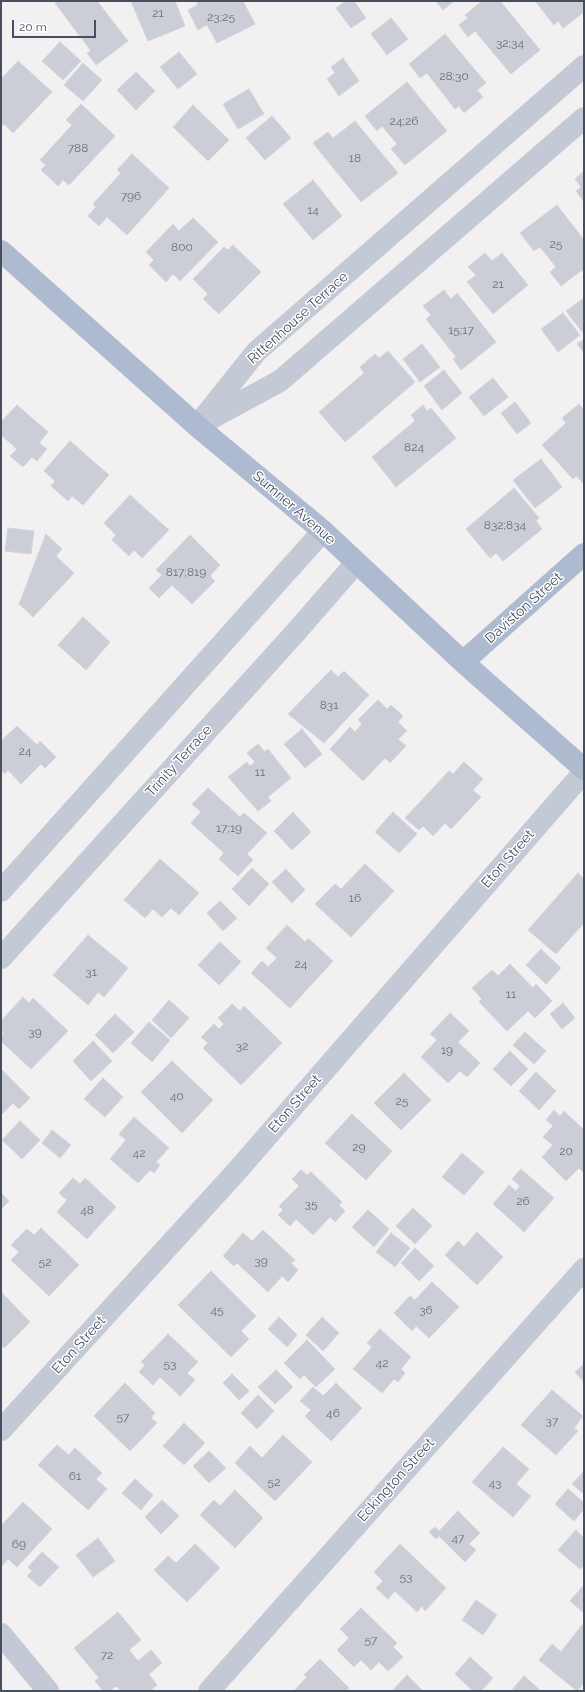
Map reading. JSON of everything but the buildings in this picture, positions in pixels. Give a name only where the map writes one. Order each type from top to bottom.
[{"type":"main road","name":"Sumner Avenue","points":[[1,251],[197,426],[323,531],[463,662],[584,768]]},
{"type":"main road","name":"Daviston Street","points":[[463,662],[584,554]]},
{"type":"street","name":"Rittenhouse Terrace","points":[[197,426],[256,352],[584,66]]},
{"type":"street","points":[[197,426],[280,381],[584,118]]},
{"type":"street","points":[[1,891],[323,531]]},
{"type":"street","name":"Trinity Terrace","points":[[1,958],[356,563]]},
{"type":"street","name":"Eton Street","points":[[1,1430],[236,1172],[584,772]]},
{"type":"street","name":"Eckington Street","points":[[209,1691],[584,1269]]},
{"type":"street","points":[[1,1634],[48,1691]]}]
